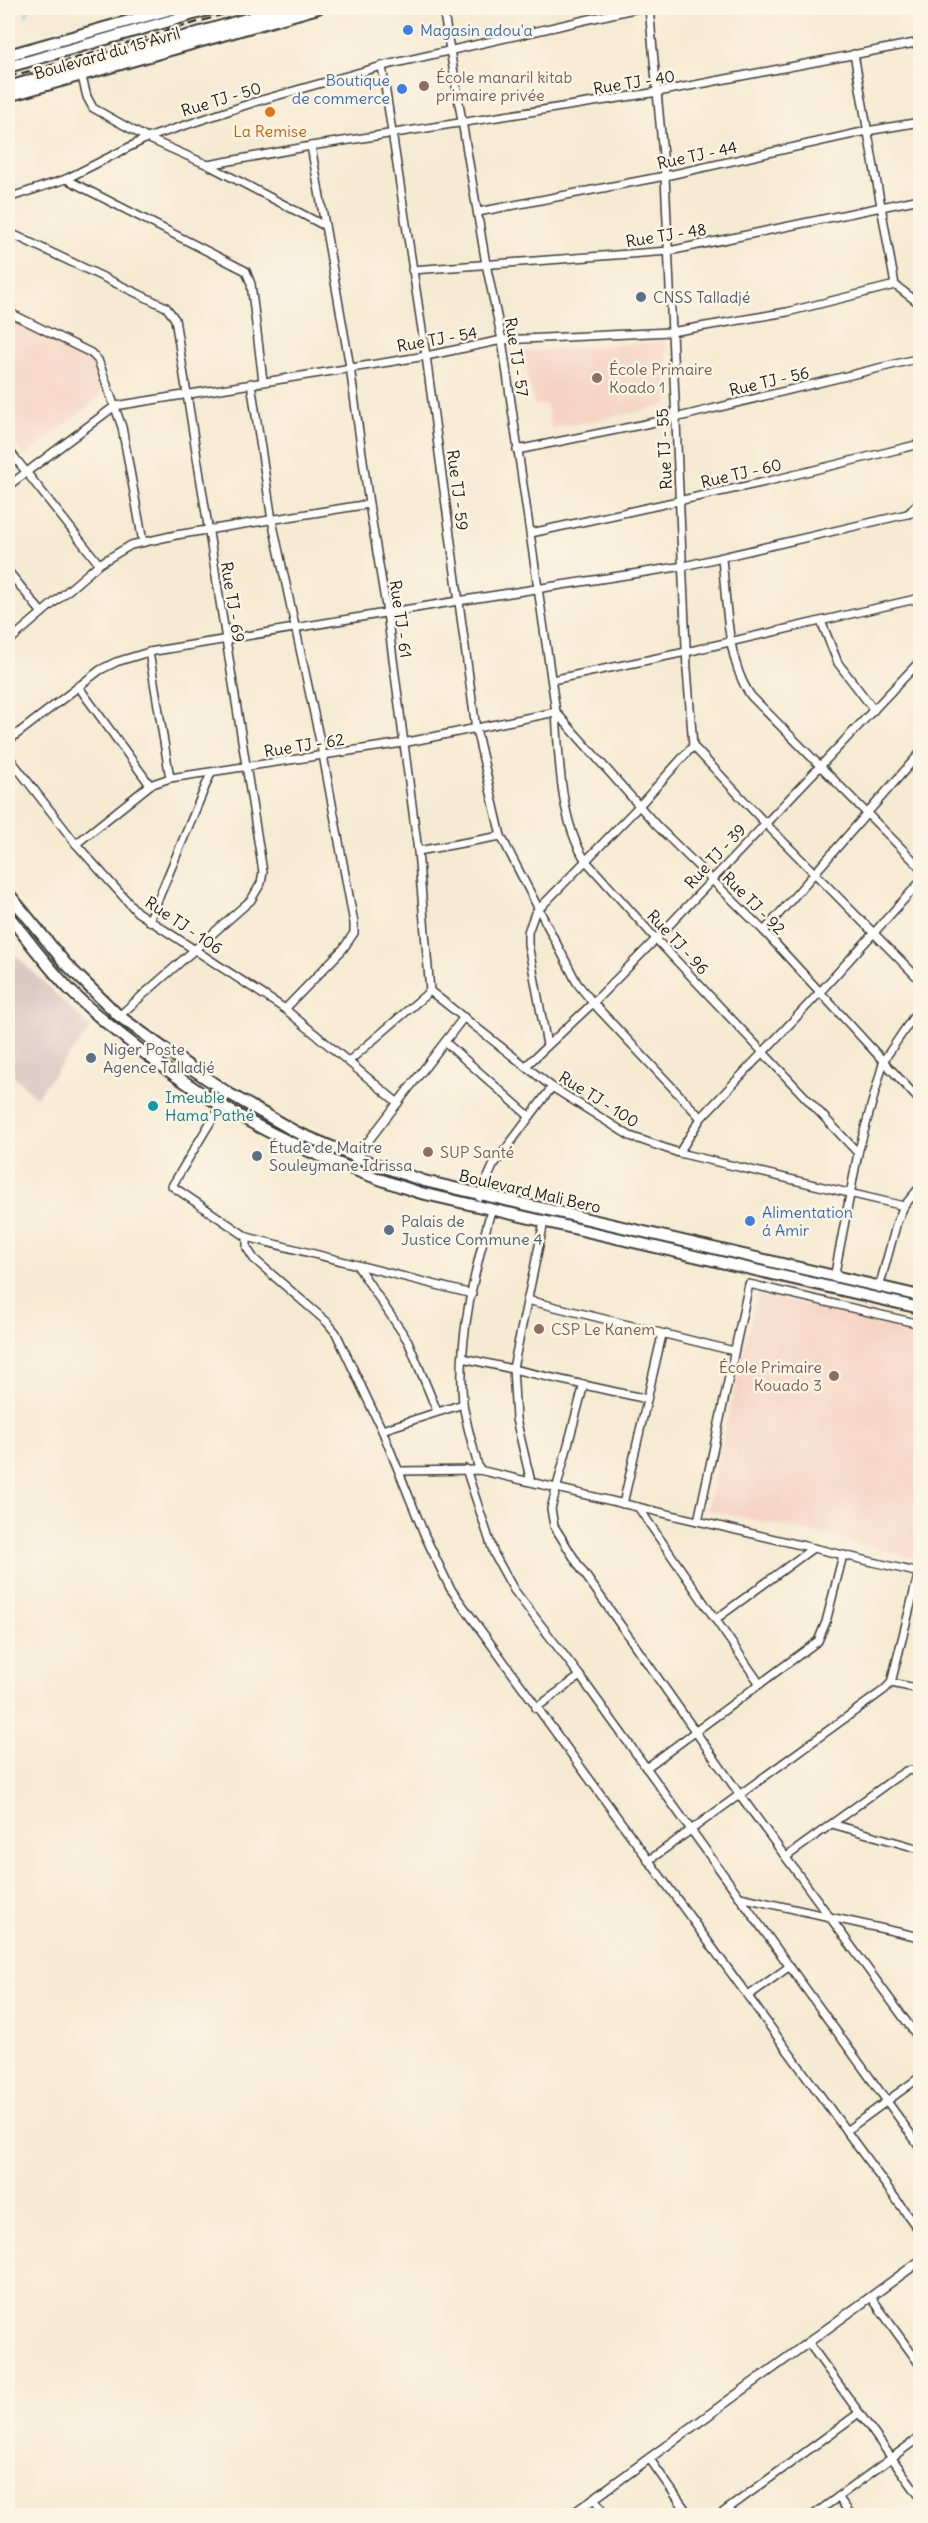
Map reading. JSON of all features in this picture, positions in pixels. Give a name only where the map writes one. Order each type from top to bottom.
[{"type":"main road","name":"Boulevard du 15 Avril","points":[[8,55],[175,8]]},
{"type":"main road","name":"Boulevard du 15 Avril","points":[[8,67],[215,8]]},
{"type":"main road","name":"Boulevard du 15 Avril","points":[[8,87],[285,8]]},
{"type":"main road","name":"Boulevard du 15 Avril","points":[[8,96],[82,77],[318,8]]},
{"type":"main road","name":"Boulevard Mali Bero","points":[[8,893],[65,963],[119,1016],[228,1093],[296,1132],[356,1157],[424,1181],[921,1296]]},
{"type":"main road","name":"Boulevard Mali Bero","points":[[8,915],[69,989],[103,1020],[174,1076],[220,1107],[296,1147],[348,1169],[421,1193],[921,1308]]},
{"type":"street","name":"Rue TJ - 57","points":[[443,8],[486,264],[502,340],[556,712]]},
{"type":"street","name":"Rue TJ - 50","points":[[8,198],[66,179],[147,138],[258,101],[382,66],[638,8]]},
{"type":"street","name":"Rue TJ - 55","points":[[650,8],[665,176],[675,418],[693,746]]},
{"type":"street","name":"Rue TJ - 40","points":[[208,165],[658,92],[921,42]]},
{"type":"street","points":[[854,54],[895,285],[921,304]]},
{"type":"street","name":"Rue TJ - 59","points":[[382,66],[426,356],[476,729],[501,836],[568,970],[592,1003],[701,1118]]},
{"type":"street","points":[[82,77],[87,97],[93,108],[147,138],[208,165],[325,226]]},
{"type":"street","name":"Rue TJ - 44","points":[[478,212],[665,176],[867,131],[921,122]]},
{"type":"street","name":"Rue TJ - 61","points":[[311,147],[350,366],[387,613],[418,851],[430,991]]},
{"type":"street","points":[[66,179],[246,272],[251,284],[263,381]]},
{"type":"street","name":"Rue TJ - 48","points":[[412,270],[669,251],[921,199]]},
{"type":"street","name":"Rue TJ - 69","points":[[8,232],[166,307],[175,319],[263,872],[261,883],[251,900],[119,1016]]},
{"type":"street","name":"Rue TJ - 54","points":[[8,486],[115,406],[350,366],[426,356],[502,340],[671,332],[787,312],[895,285]]},
{"type":"street","points":[[8,312],[95,356],[115,406],[129,462],[143,542]]},
{"type":"street","name":"Rue TJ - 56","points":[[517,450],[675,418],[921,358]]},
{"type":"street","points":[[251,383],[272,520],[323,755],[353,913],[354,933],[343,949],[285,1008]]},
{"type":"street","name":"Rue TJ - 60","points":[[531,533],[681,501],[921,444]]},
{"type":"street","points":[[8,449],[99,564]]},
{"type":"street","points":[[907,515],[921,501]]},
{"type":"street","points":[[8,642],[99,564],[119,551],[143,542],[369,504]]},
{"type":"street","points":[[8,741],[78,686],[116,662],[149,652],[684,566],[921,511]]},
{"type":"street","points":[[722,559],[732,642],[742,683],[751,696],[921,867]]},
{"type":"street","points":[[8,571],[42,613]]},
{"type":"street","points":[[552,680],[687,652],[921,598]]},
{"type":"street","points":[[821,621],[838,663],[874,710]]},
{"type":"street","points":[[149,652],[170,778]]},
{"type":"street","name":"Rue TJ - 39","points":[[527,1065],[656,939],[921,661]]},
{"type":"street","points":[[78,686],[150,785]]},
{"type":"street","name":"Rue TJ - 62","points":[[76,844],[150,785],[170,778],[404,743],[556,712]]},
{"type":"street","name":"Rue TJ - 92","points":[[556,712],[639,806],[821,991],[921,1101]]},
{"type":"street","name":"Rue TJ - 96","points":[[556,712],[561,774],[572,834],[586,861],[656,939],[858,1152]]},
{"type":"street","points":[[548,1045],[528,944],[530,923],[538,907],[639,806],[693,746],[765,823],[921,980]]},
{"type":"street","points":[[764,932],[921,753]]},
{"type":"street","name":"Rue TJ - 106","points":[[8,756],[76,844],[137,912],[285,1008],[398,1103]]},
{"type":"street","points":[[149,921],[211,773]]},
{"type":"street","points":[[418,851],[501,836]]},
{"type":"street","points":[[679,1153],[701,1118],[921,882]]},
{"type":"street","points":[[349,1061],[430,991]]},
{"type":"street","name":"Rue TJ - 100","points":[[430,991],[552,1086],[630,1136],[679,1153],[904,1206]]},
{"type":"street","points":[[831,1289],[858,1152],[884,1060],[921,1007]]},
{"type":"street","points":[[356,1157],[464,1017]]},
{"type":"street","points":[[445,1042],[528,1116]]},
{"type":"street","points":[[476,1207],[493,1166],[552,1086]]},
{"type":"street","points":[[228,1093],[172,1186],[247,1237],[472,1294]]},
{"type":"street","points":[[879,1288],[893,1232],[904,1206],[921,1187]]},
{"type":"street","points":[[479,1470],[464,1404],[463,1358],[472,1294],[491,1210]]},
{"type":"street","points":[[531,1482],[516,1419],[513,1368],[544,1222]]},
{"type":"street","points":[[247,1237],[247,1248],[254,1259],[336,1333],[382,1430],[424,1536],[450,1588],[921,2232]]},
{"type":"street","points":[[358,1266],[408,1341],[437,1411]]},
{"type":"street","points":[[698,1521],[749,1284],[921,1324]]},
{"type":"street","points":[[847,1307],[850,1293]]},
{"type":"street","points":[[527,1300],[734,1351]]},
{"type":"street","points":[[623,1504],[662,1335]]},
{"type":"street","points":[[463,1358],[647,1399]]},
{"type":"street","points":[[584,1384],[551,1509],[554,1526],[579,1566],[740,1795],[921,2040]]},
{"type":"street","points":[[382,1430],[464,1404]]},
{"type":"street","points":[[466,1469],[486,1531],[502,1570],[514,1590],[580,1676],[921,2147]]},
{"type":"street","points":[[399,1471],[479,1470],[920,1573],[891,1683],[648,1861]]},
{"type":"street","points":[[638,1507],[760,1684]]},
{"type":"street","points":[[716,1619],[813,1548]]},
{"type":"street","points":[[646,1767],[818,1641],[826,1622],[843,1555]]},
{"type":"street","points":[[536,1708],[580,1676]]},
{"type":"street","points":[[891,1683],[921,1689]]},
{"type":"street","points":[[786,1857],[895,1778],[906,1771],[921,1768]]},
{"type":"street","points":[[832,1824],[921,1849]]},
{"type":"street","points":[[740,1898],[921,1937]]},
{"type":"street","points":[[748,1996],[790,1966]]},
{"type":"street","points":[[846,2131],[921,2077]]},
{"type":"street","points":[[570,2516],[921,2261]]},
{"type":"street","points":[[871,2297],[921,2365]]},
{"type":"street","points":[[808,2342],[921,2497]]},
{"type":"street","points":[[718,2516],[859,2413]]},
{"type":"street","points":[[812,2516],[921,2437]]},
{"type":"street","points":[[649,2458],[690,2516]]},
{"type":"street","points":[[838,2497],[852,2516]]},
{"type":"street","points":[[594,2498],[606,2516]]},
{"type":"shaded area","points":[[8,316],[91,354],[101,396],[24,457],[8,436]]},
{"type":"shaded area","name":"École Primaire Koado 1","points":[[666,341],[667,405],[551,429],[547,404],[534,406],[523,352]]},
{"type":"shaded area","points":[[8,948],[91,1028],[36,1097],[8,1070]]},
{"type":"shaded area","points":[[757,1294],[920,1331],[920,1560],[843,1539],[707,1510]]},
{"type":"waterway","points":[[26,15],[29,8]]},
{"type":"railway","points":[[8,77],[245,8]]},
{"type":"place","name":"Magasin adou'a","points":[[408,30]]},
{"type":"place","name":"École manaril kitab primaire privée","points":[[424,86]]},
{"type":"place","name":"Boutique de commerce","points":[[402,89]]},
{"type":"place","name":"La Remise","points":[[270,112]]},
{"type":"place","name":"CNSS Talladjé","points":[[641,297]]},
{"type":"place","name":"École Primaire Koado 1","points":[[597,378]]},
{"type":"place","name":"Niger Poste Agence Talladjé","points":[[91,1058]]},
{"type":"place","name":"Imeuble Hama Pathé","points":[[153,1106]]},
{"type":"place","name":"SUP Santé","points":[[428,1152]]},
{"type":"place","name":"Étude de Maitre Souleymane Idrissa","points":[[257,1156]]},
{"type":"place","name":"Alimentation á Amir","points":[[750,1221]]},
{"type":"place","name":"Palais de Justice Commune 4","points":[[389,1230]]},
{"type":"place","name":"CSP Le Kanem","points":[[539,1329]]},
{"type":"place","name":"École Primaire Kouado 3","points":[[834,1376]]}]
